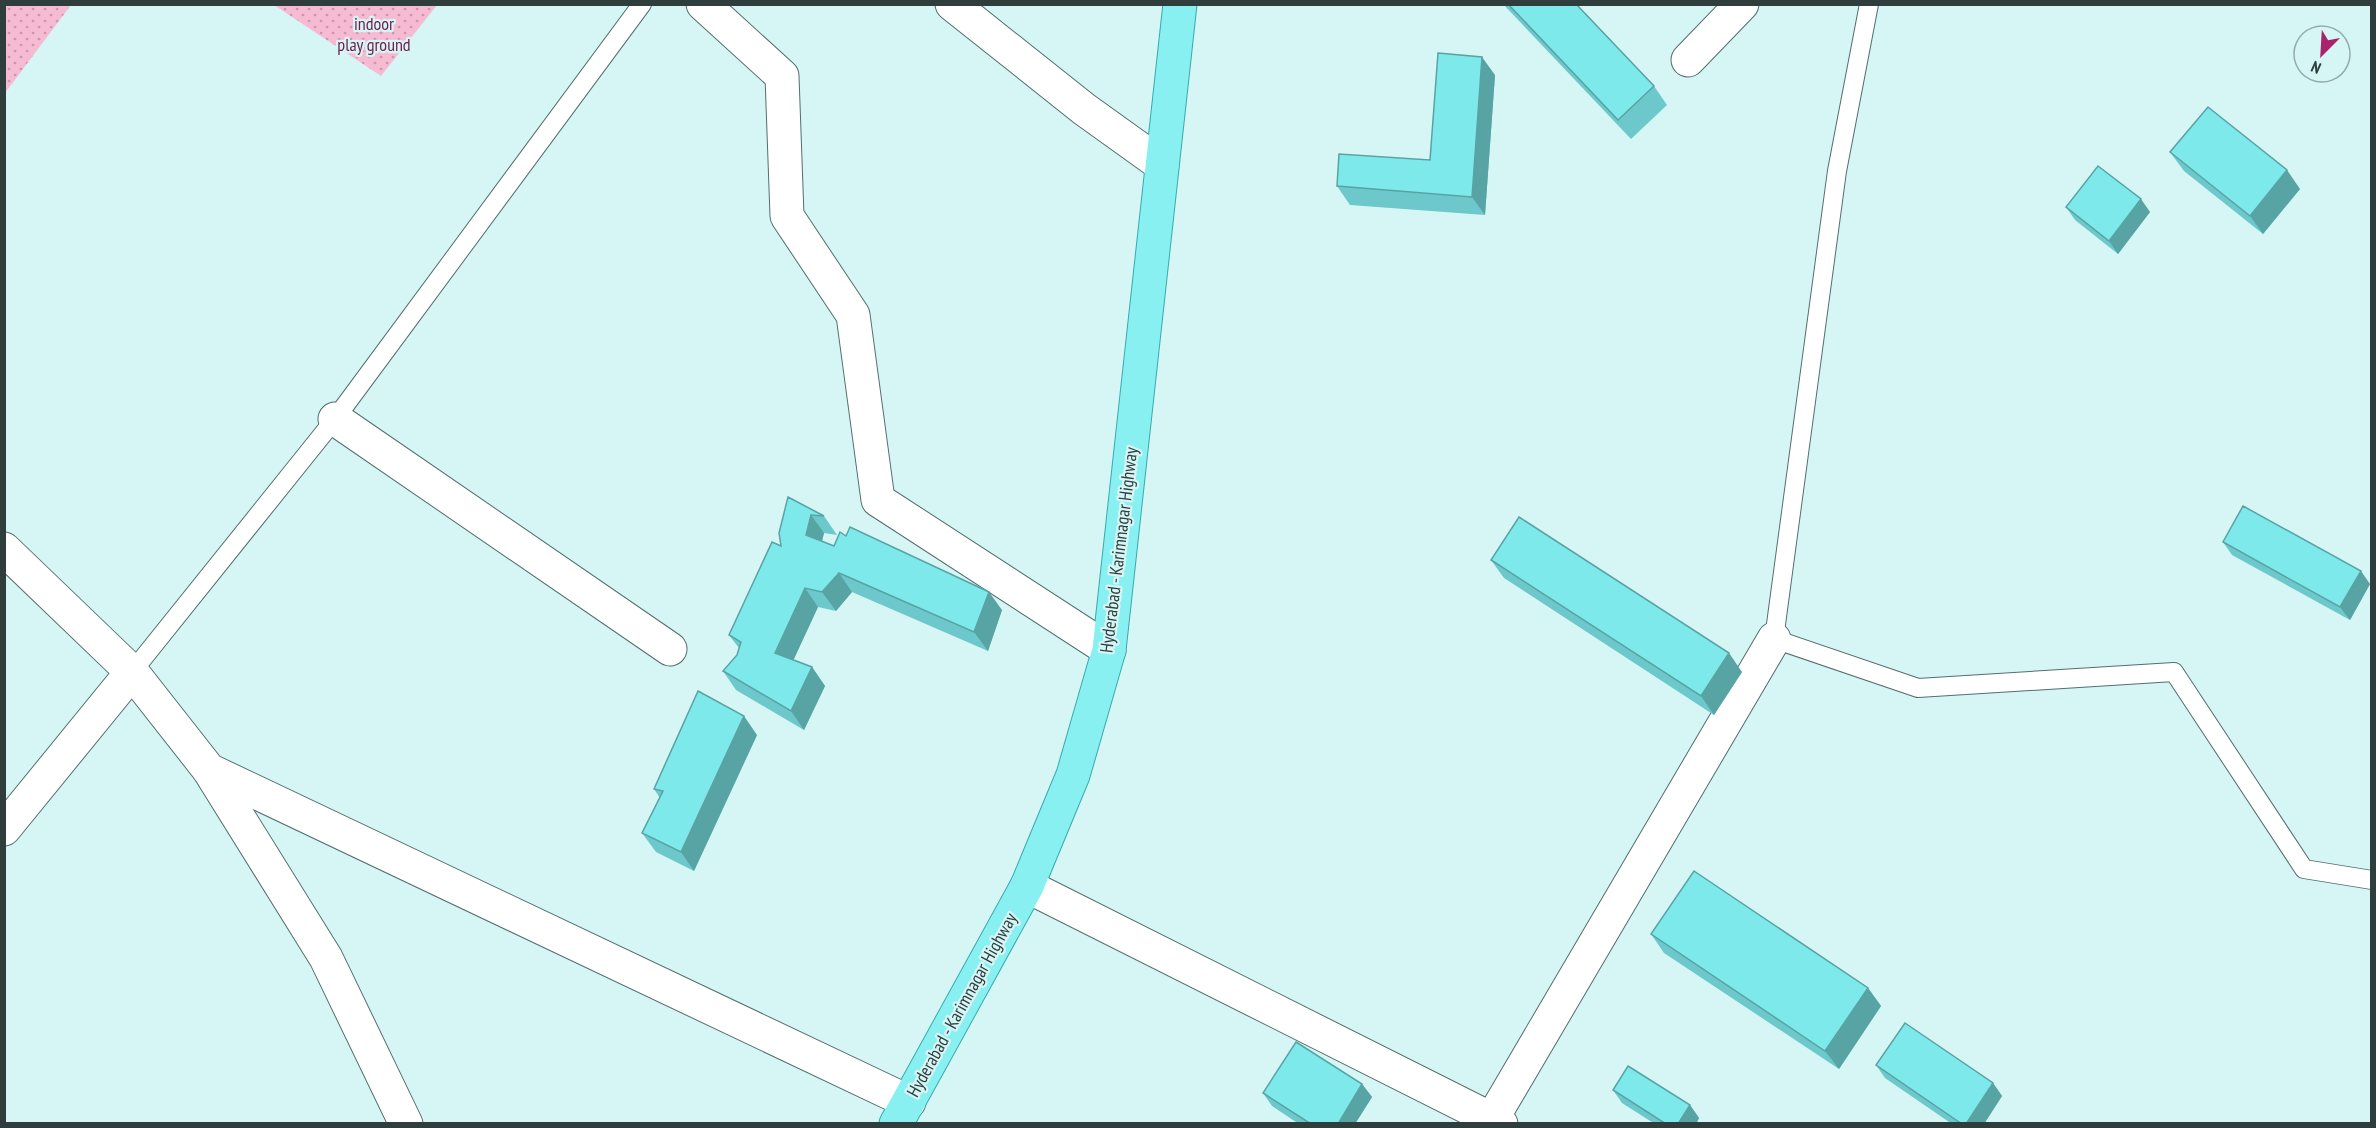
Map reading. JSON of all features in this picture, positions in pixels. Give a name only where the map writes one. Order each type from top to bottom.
[{"type":"main road","name":"Hyderabad - Karimnagar Highway","points":[[903,1113],[1027,886],[1073,775],[1109,650],[1180,4]]},
{"type":"street","points":[[703,4],[782,76],[787,216],[854,315],[878,500],[1109,650]]},
{"type":"street","points":[[952,4],[1084,109],[1162,165]]},
{"type":"street","points":[[1688,60],[1742,4]]},
{"type":"street","points":[[335,418],[670,650]]},
{"type":"street","points":[[4,549],[132,672],[209,770],[326,958],[406,1124]]},
{"type":"street","points":[[1027,886],[1494,1122],[1774,639]]},
{"type":"street","points":[[4,829],[132,672]]},
{"type":"street","points":[[209,770],[903,1113]]},
{"type":"lane","points":[[132,672],[335,418],[642,4]]},
{"type":"lane","points":[[1869,4],[1837,171],[1774,639],[1918,688],[2174,672],[2304,869],[2372,880]]},
{"type":"green space","points":[[4,5],[71,5],[5,93]]},
{"type":"green space","name":"indoor play ground","points":[[274,5],[437,5],[381,76]]},
{"type":"building","points":[[1508,4],[1576,4],[1654,86],[1618,120]]},
{"type":"building","points":[[1438,53],[1482,57],[1472,197],[1337,186],[1339,154],[1430,160]]},
{"type":"building","points":[[2208,107],[2287,170],[2250,216],[2170,152]]},
{"type":"building","points":[[2098,166],[2141,199],[2109,241],[2066,207]]},
{"type":"building","points":[[788,497],[824,516],[811,515],[806,535],[834,546],[840,532],[846,536],[850,527],[989,592],[974,632],[839,573],[822,592],[805,588],[775,653],[812,667],[791,711],[723,671],[737,655],[741,642],[729,635],[772,542],[781,546],[779,533]]},
{"type":"building","points":[[2243,506],[2361,571],[2340,607],[2223,542]]},
{"type":"building","points":[[1519,517],[1729,653],[1701,696],[1491,560]]},
{"type":"building","points":[[698,691],[744,716],[681,852],[642,833],[663,791],[654,789]]},
{"type":"building","points":[[1694,871],[1868,988],[1825,1051],[1651,934]]},
{"type":"building","points":[[1905,1023],[1993,1083],[1966,1124],[1962,1124],[1876,1065]]},
{"type":"building","points":[[1296,1042],[1362,1084],[1338,1124],[1311,1124],[1263,1093]]},
{"type":"building","points":[[1628,1066],[1690,1105],[1678,1124],[1666,1124],[1613,1090]]}]
